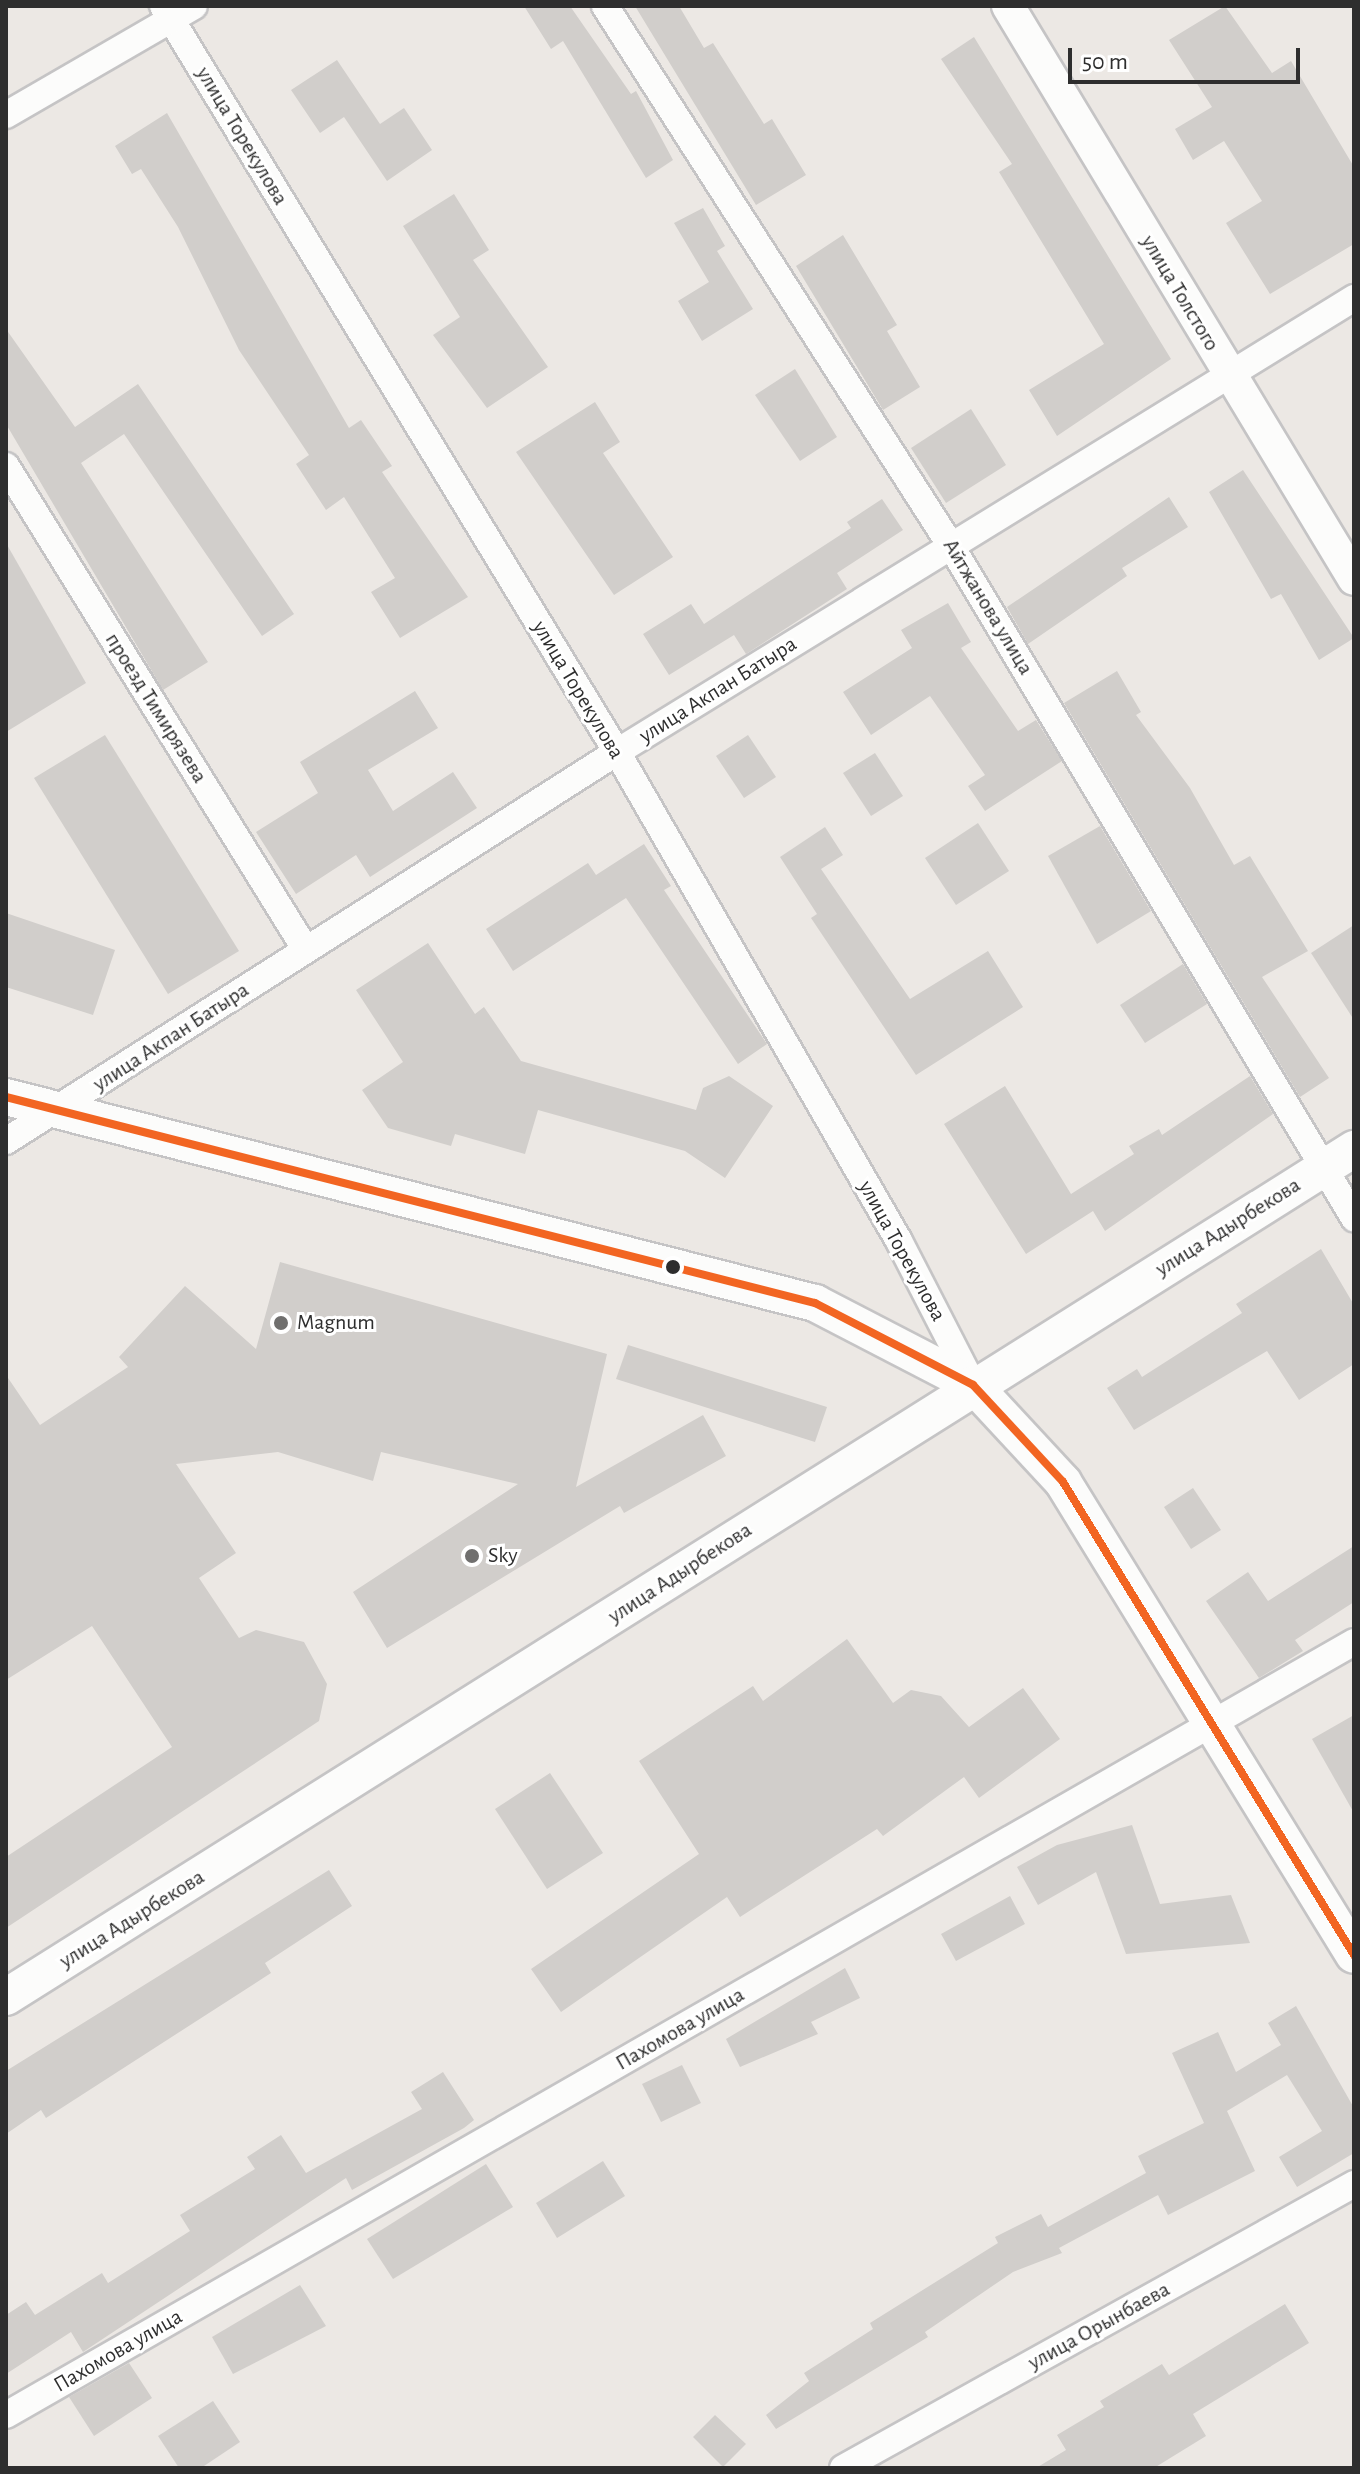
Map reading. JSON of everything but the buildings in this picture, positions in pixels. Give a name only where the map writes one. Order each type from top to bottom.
[{"type":"main road","points":[[6,1097],[815,1303],[973,1385],[1063,1482],[1215,1724],[1354,1955]]},
{"type":"main road","name":"улица Адырбекова","points":[[6,1997],[973,1385],[1354,1149]]},
{"type":"street","points":[[6,115],[167,13],[194,6]]},
{"type":"street","name":"Айтжанова улица","points":[[605,6],[951,546],[1354,1218]]},
{"type":"street","name":"улица Толстого","points":[[1008,6],[1354,579]]},
{"type":"street","name":"улица Торекулова","points":[[167,13],[617,752],[899,1241],[973,1385]]},
{"type":"street","name":"улица Акпан Батыра","points":[[6,1141],[617,752],[1354,298]]},
{"type":"street","name":"проезд Тимирязева","points":[[6,466],[306,950]]},
{"type":"street","name":"Пахомова улица","points":[[6,2415],[1354,1642]]},
{"type":"street","name":"улица Орынбаева","points":[[843,2468],[1354,2184]]},
{"type":"transit line","points":[[6,1097],[815,1303],[973,1385],[1063,1482],[1354,1955]]},
{"type":"place","name":"Magnum","points":[[281,1323]]},
{"type":"place","name":"Sky","points":[[472,1556]]}]
